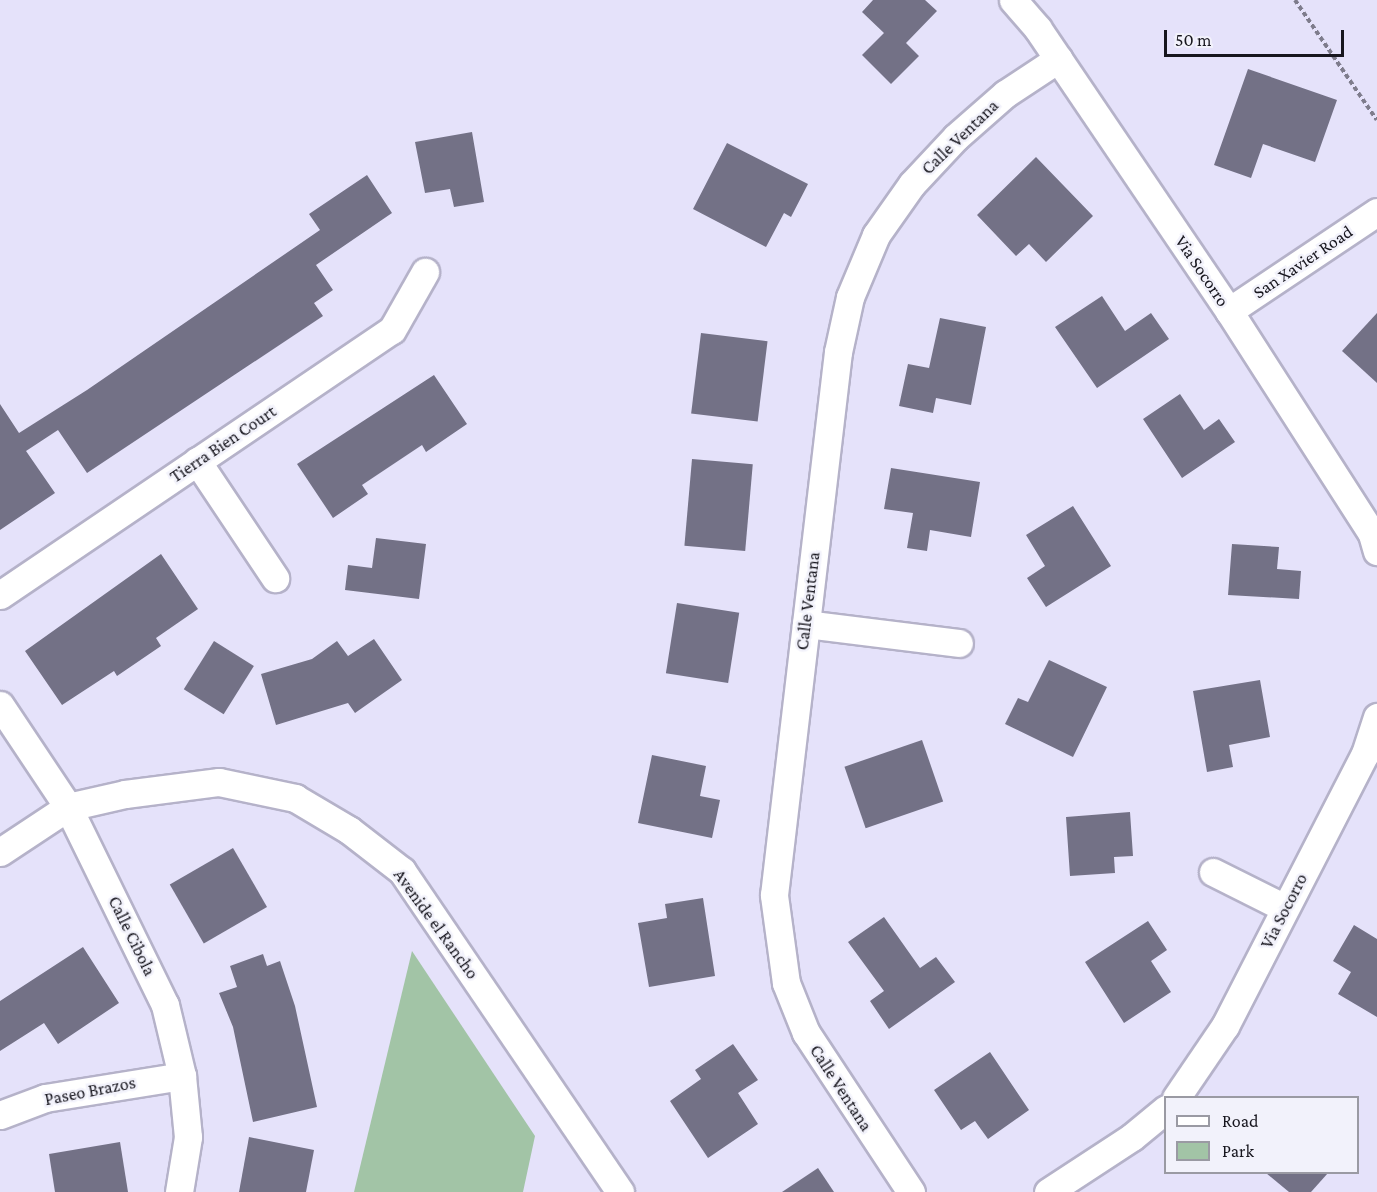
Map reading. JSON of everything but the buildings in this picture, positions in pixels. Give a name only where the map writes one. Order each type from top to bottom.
[{"type":"street","name":"Via Socorro","points":[[1013,0],[1058,58],[1229,311],[1372,534],[1377,551]]},
{"type":"street","name":"Calle Ventana","points":[[911,1192],[833,1078],[806,1033],[786,983],[774,895],[838,352],[850,297],[876,235],[912,184],[957,137],[1005,94],[1058,58]]},
{"type":"street","name":"San Xavier Road","points":[[1229,311],[1377,212]]},
{"type":"street","name":"Tierra Bien Court","points":[[0,595],[392,330],[425,272]]},
{"type":"street","points":[[197,461],[275,578]]},
{"type":"street","points":[[806,624],[959,643]]},
{"type":"street","name":"Calle Cibola","points":[[0,705],[68,807],[165,1005],[182,1076],[188,1137],[179,1192]]},
{"type":"street","name":"Via Socorro","points":[[1177,1096],[1225,1026],[1365,754],[1377,717]]},
{"type":"street","name":"Avenide el Rancho","points":[[0,852],[68,807],[219,782],[295,798],[348,830],[402,871],[620,1192]]},
{"type":"street","points":[[1213,872],[1285,908]]},
{"type":"street","name":"Paseo Brazos","points":[[0,1115],[45,1098],[182,1076]]},
{"type":"street","points":[[1048,1192],[1132,1137],[1164,1110]]},
{"type":"path","points":[[1295,0],[1377,120]]},
{"type":"green space","points":[[412,951],[535,1136],[523,1192],[354,1192]]}]
